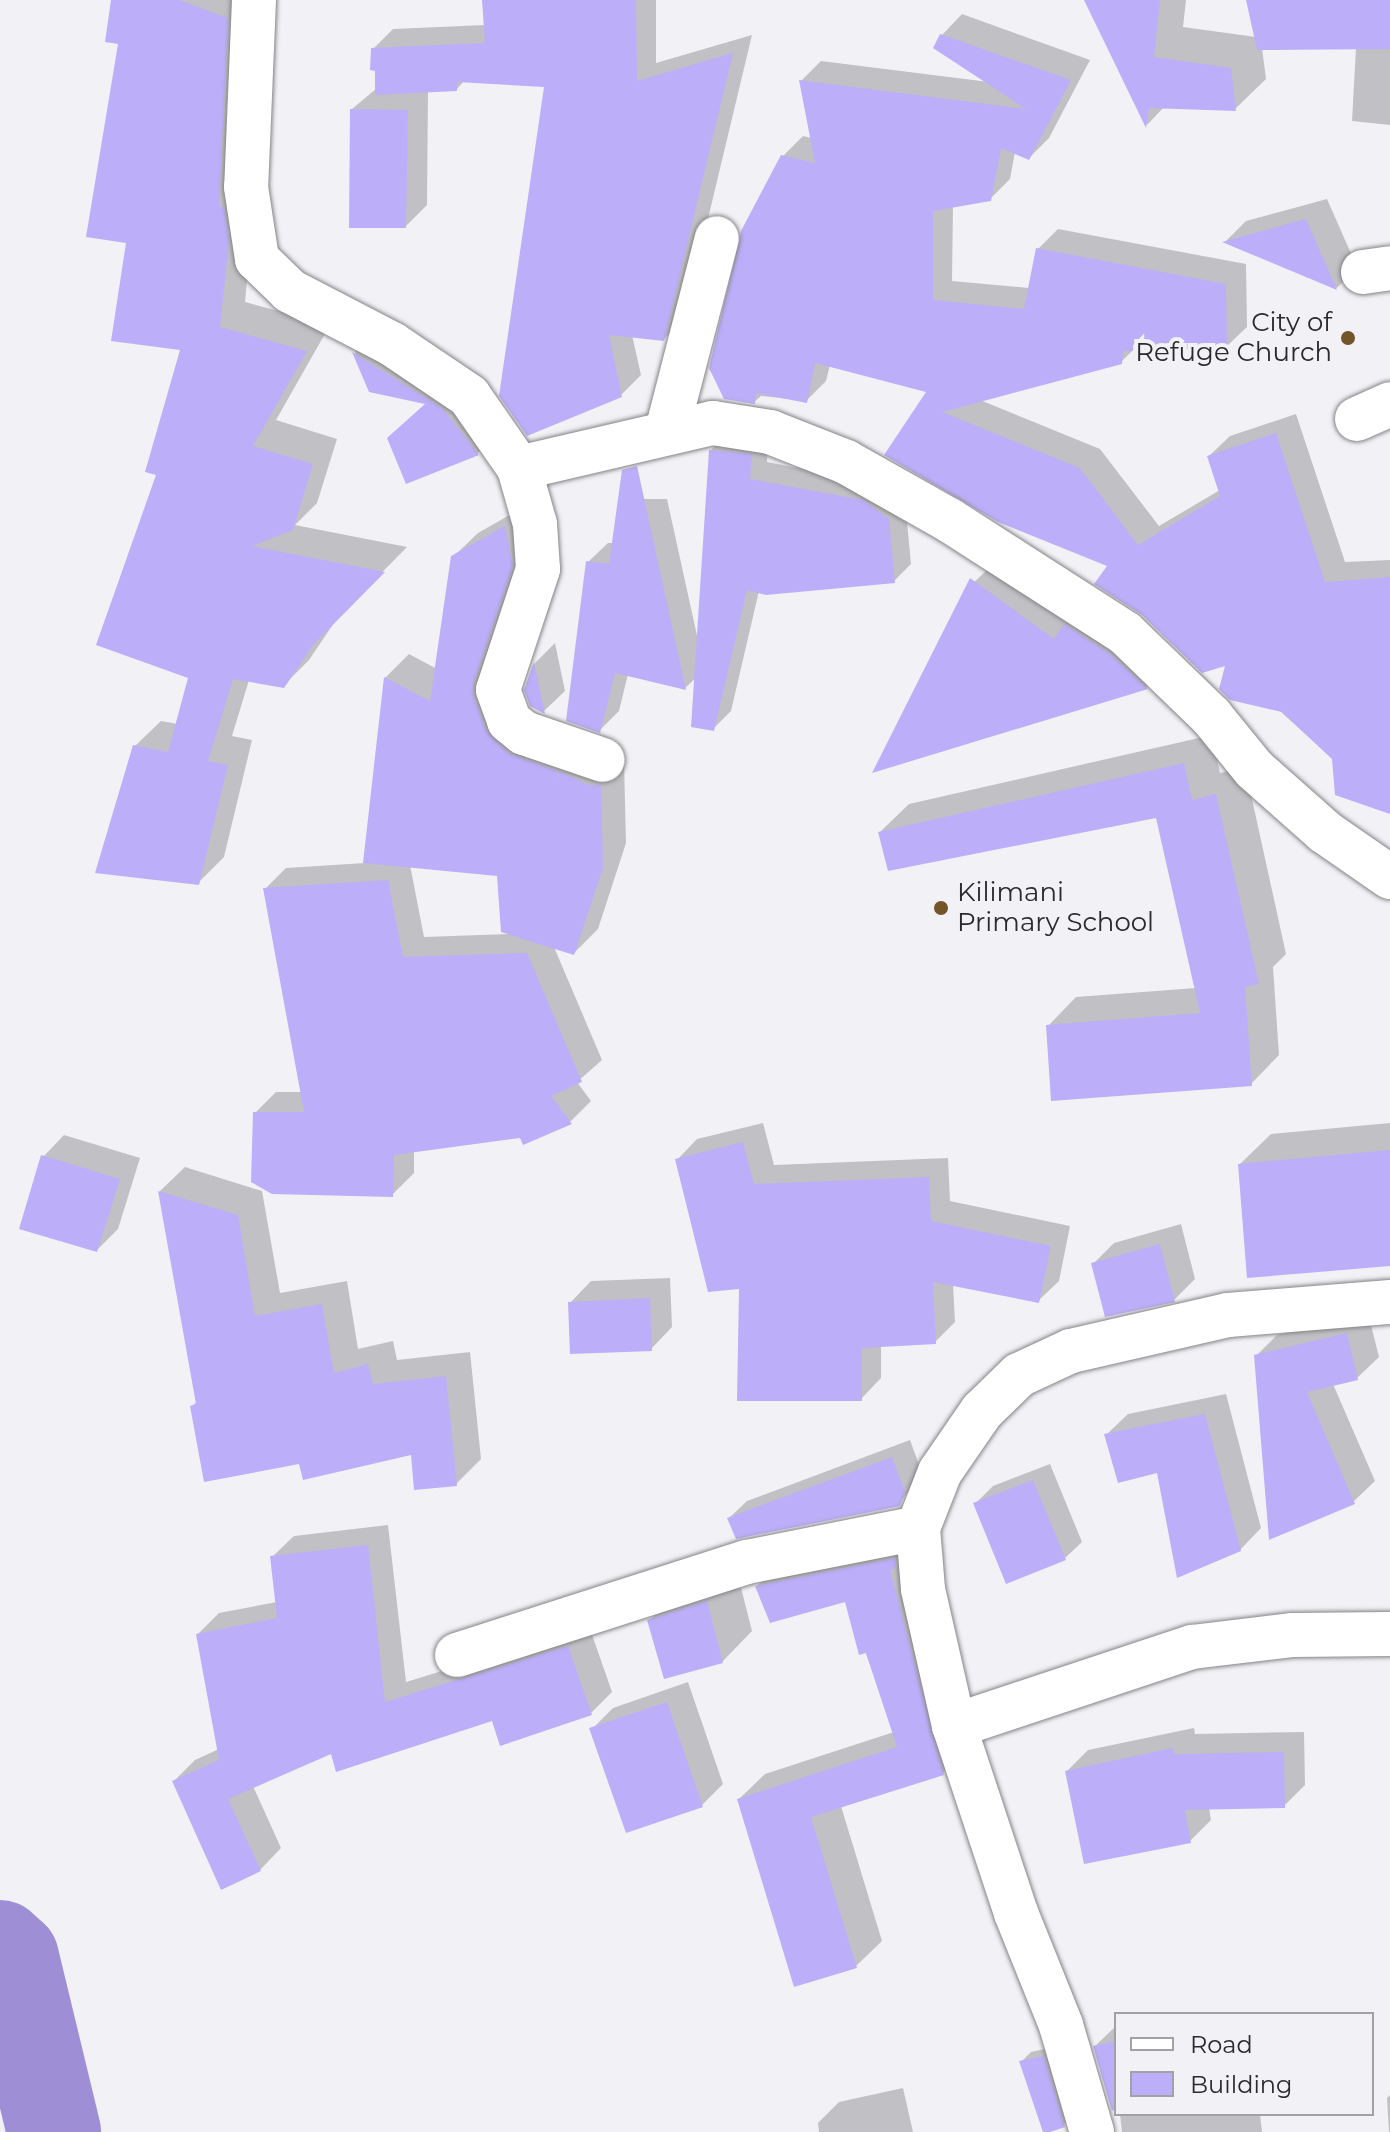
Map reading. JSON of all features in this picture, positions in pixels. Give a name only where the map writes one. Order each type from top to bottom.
[{"type":"street","points":[[254,0],[246,187],[257,259],[290,291],[392,344],[469,396],[519,468],[535,524],[538,569],[498,690],[509,721],[524,733],[603,760]]},
{"type":"street","points":[[667,431],[717,238]]},
{"type":"street","points":[[519,468],[667,431],[713,423],[770,432],[846,462],[949,520],[1125,633],[1211,716],[1254,769],[1325,832],[1390,877]]},
{"type":"street","points":[[1092,2132],[1061,2025],[1016,1913],[954,1726],[923,1589],[918,1528],[940,1472],[982,1411],[1019,1375],[1071,1351],[1228,1315],[1390,1302]]},
{"type":"street","points":[[457,1655],[747,1562],[918,1528]]},
{"type":"street","points":[[954,1726],[1192,1647],[1293,1635],[1390,1634]]},
{"type":"building","points":[[111,0],[179,0],[228,18],[219,206],[224,208],[229,240],[220,327],[307,351],[253,446],[313,464],[293,530],[252,546],[385,572],[313,645],[284,688],[233,679],[208,761],[228,765],[199,885],[95,873],[133,745],[168,752],[188,678],[96,645],[156,475],[145,472],[180,350],[111,341],[126,243],[86,237],[118,44],[105,42]]},
{"type":"building","points":[[482,0],[636,0],[637,81],[733,53],[664,341],[609,335],[622,397],[527,436],[499,396],[544,87],[457,82],[457,91],[375,95],[375,71],[370,70],[371,48],[485,43]]},
{"type":"building","points":[[1084,0],[1160,0],[1154,57],[1231,68],[1236,111],[1149,108],[1146,128]]},
{"type":"building","points":[[1246,0],[1390,0],[1390,49],[1257,50]]},
{"type":"building","points":[[940,34],[1071,80],[1029,160],[1001,148],[991,201],[933,211],[933,300],[1024,309],[1036,248],[1226,284],[1227,349],[1123,351],[1122,364],[942,412],[1080,468],[1138,545],[1220,496],[1207,456],[1276,433],[1325,582],[1390,577],[1390,814],[1335,795],[1332,759],[1282,712],[1230,700],[1219,689],[1225,666],[1202,673],[1142,615],[1094,584],[1107,566],[998,522],[884,455],[926,392],[815,363],[807,403],[756,393],[755,404],[724,399],[709,368],[741,231],[781,155],[815,163],[799,80],[1026,109],[933,48]]},
{"type":"building","points":[[350,109],[408,110],[406,228],[349,228]]},
{"type":"building","points":[[1306,219],[1337,290],[1222,242]]},
{"type":"building","points":[[352,352],[442,408],[479,455],[406,484],[387,438],[425,404],[369,392]]},
{"type":"building","points":[[709,450],[752,454],[750,479],[863,500],[889,519],[895,583],[766,595],[747,590],[714,731],[691,727]]},
{"type":"building","points":[[637,466],[686,690],[615,673],[600,733],[566,721],[586,561],[609,564],[622,470]]},
{"type":"building","points":[[505,526],[513,566],[474,682],[474,697],[486,730],[508,753],[557,771],[558,778],[559,771],[588,785],[601,785],[603,868],[574,955],[501,932],[497,876],[363,863],[384,677],[430,701],[451,556]]},
{"type":"building","points":[[970,578],[1054,639],[1064,624],[1109,653],[1148,689],[872,773]]},
{"type":"building","points":[[534,662],[545,714],[530,706],[524,690]]},
{"type":"building","points":[[1184,763],[1192,800],[1216,794],[1259,984],[1245,987],[1252,1086],[1051,1101],[1046,1025],[1200,1013],[1156,818],[888,871],[878,832]]},
{"type":"building","points":[[388,880],[403,957],[527,953],[582,1082],[551,1096],[572,1124],[523,1145],[520,1138],[394,1155],[393,1197],[272,1194],[251,1182],[253,1112],[304,1112],[263,888]]},
{"type":"building","points":[[743,1142],[754,1184],[929,1177],[931,1221],[1051,1246],[1039,1303],[933,1282],[936,1344],[862,1348],[862,1401],[737,1401],[739,1289],[708,1292],[675,1159]]},
{"type":"building","points":[[1390,1150],[1390,1266],[1247,1278],[1238,1164]]},
{"type":"building","points":[[41,1155],[120,1179],[97,1252],[19,1229]]},
{"type":"building","points":[[158,1191],[238,1215],[255,1316],[322,1304],[334,1373],[368,1364],[373,1384],[446,1376],[457,1486],[414,1490],[411,1455],[303,1480],[299,1464],[204,1482],[190,1406],[196,1404]]},
{"type":"building","points":[[1160,1244],[1175,1302],[1105,1317],[1091,1263]]},
{"type":"building","points":[[650,1298],[652,1351],[570,1354],[568,1302]]},
{"type":"building","points":[[1347,1333],[1358,1380],[1307,1392],[1355,1504],[1269,1540],[1254,1355]]},
{"type":"building","points":[[1205,1414],[1241,1551],[1177,1578],[1157,1473],[1118,1483],[1104,1434]]},
{"type":"building","points":[[892,1457],[905,1492],[900,1506],[736,1539],[727,1518]]},
{"type":"building","points":[[1033,1480],[1066,1560],[1006,1584],[973,1503]]},
{"type":"building","points":[[368,1545],[385,1702],[568,1646],[592,1715],[500,1746],[492,1721],[336,1772],[331,1754],[228,1799],[261,1871],[221,1890],[172,1781],[219,1760],[196,1634],[277,1618],[270,1556]]},
{"type":"building","points":[[895,1558],[896,1568],[890,1570],[944,1775],[811,1817],[857,1968],[794,1987],[737,1799],[897,1747],[866,1653],[859,1655],[845,1602],[770,1623],[755,1586]]},
{"type":"building","points":[[707,1601],[723,1663],[664,1679],[647,1620]]},
{"type":"building","points":[[667,1702],[703,1807],[626,1833],[589,1728]]},
{"type":"building","points":[[1173,1748],[1174,1754],[1284,1752],[1285,1808],[1185,1810],[1191,1843],[1084,1864],[1065,1771]]},
{"type":"building","points":[[1114,2041],[1112,2111],[1093,2046]]},
{"type":"building","points":[[1044,2056],[1065,2127],[1050,2132],[1043,2132],[1019,2061]]},
{"type":"waterway","points":[[0,1947],[12,1958],[54,2132]]},
{"type":"place","name":"City of Refuge Church","points":[[1348,338]]},
{"type":"place","name":"Kilimani Primary School","points":[[941,908]]}]
